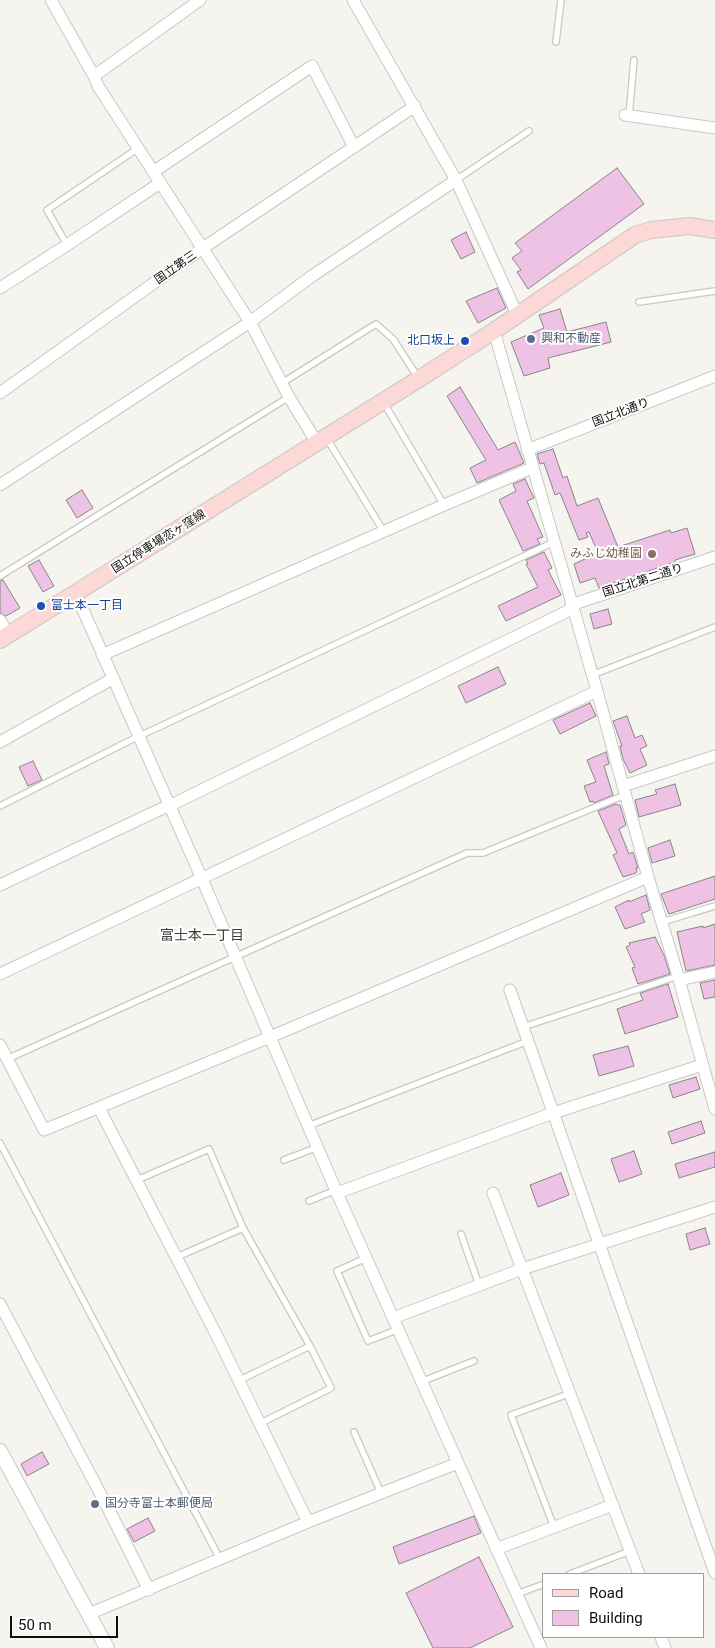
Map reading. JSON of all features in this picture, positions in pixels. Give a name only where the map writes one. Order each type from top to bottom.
[{"type":"main road","name":"国立停車場恋ヶ窪線","points":[[4,637],[419,380],[635,235],[650,230],[690,226],[715,230]]},
{"type":"street","points":[[51,0],[98,86],[250,322],[289,397],[322,440]]},
{"type":"street","points":[[94,76],[200,0]]},
{"type":"street","points":[[353,0],[456,180],[517,314]]},
{"type":"street","points":[[153,172],[312,66],[354,148]]},
{"type":"street","name":"国立第三","points":[[0,393],[203,248],[415,106]]},
{"type":"street","points":[[627,115],[715,128]]},
{"type":"street","points":[[0,484],[250,322],[312,276],[456,180]]},
{"type":"street","points":[[0,288],[67,246],[160,183]]},
{"type":"street","points":[[494,331],[702,1065],[712,1086],[715,1109]]},
{"type":"street","name":"国立北通り","points":[[527,450],[715,376]]},
{"type":"street","points":[[102,655],[532,468]]},
{"type":"street","name":"国立北第二通り","points":[[0,885],[161,808],[169,806],[572,607],[715,558]]},
{"type":"street","points":[[76,594],[202,879],[336,1191],[423,1381],[496,1549],[541,1641]]},
{"type":"street","points":[[0,620],[4,637]]},
{"type":"street","points":[[0,742],[112,679]]},
{"type":"street","points":[[0,974],[597,691]]},
{"type":"street","points":[[624,791],[715,756]]},
{"type":"street","points":[[0,1045],[44,1130],[270,1037],[648,877]]},
{"type":"street","points":[[678,978],[715,972]]},
{"type":"street","points":[[510,990],[715,1573]]},
{"type":"street","points":[[336,1191],[553,1113],[702,1065]]},
{"type":"street","points":[[99,1108],[177,1257],[308,1522]]},
{"type":"street","points":[[493,1193],[639,1573]]},
{"type":"street","points":[[393,1318],[522,1269],[599,1246],[715,1207]]},
{"type":"street","points":[[0,1304],[4,1321],[109,1510],[149,1590]]},
{"type":"street","points":[[0,1451],[107,1648]]},
{"type":"street","points":[[89,1614],[308,1522],[458,1463]]},
{"type":"street","points":[[496,1549],[613,1505]]},
{"type":"lane","points":[[556,42],[561,0]]},
{"type":"lane","points":[[627,115],[634,60]]},
{"type":"lane","points":[[456,180],[529,131]]},
{"type":"lane","points":[[67,246],[47,210],[137,149]]},
{"type":"lane","points":[[639,302],[715,291]]},
{"type":"lane","points":[[282,383],[376,324],[394,339],[419,380]]},
{"type":"lane","points":[[0,576],[289,397]]},
{"type":"lane","points":[[384,402],[444,505]]},
{"type":"lane","points":[[322,440],[384,532]]},
{"type":"lane","points":[[0,806],[139,737],[554,542]]},
{"type":"lane","points":[[592,675],[715,627]]},
{"type":"lane","points":[[7,1059],[467,853],[483,853],[624,791]]},
{"type":"lane","points":[[662,922],[715,906]]},
{"type":"lane","points":[[523,1027],[678,978]]},
{"type":"lane","points":[[308,1126],[528,1041]]},
{"type":"lane","points":[[0,1144],[220,1560]]},
{"type":"lane","points":[[284,1160],[318,1148]]},
{"type":"lane","points":[[137,1180],[209,1149],[243,1228],[310,1346],[331,1388],[259,1424]]},
{"type":"lane","points":[[309,1201],[336,1191]]},
{"type":"lane","points":[[177,1257],[243,1228]]},
{"type":"lane","points":[[461,1234],[479,1285]]},
{"type":"lane","points":[[366,1258],[337,1271],[368,1341],[399,1329]]},
{"type":"lane","points":[[238,1381],[310,1346]]},
{"type":"lane","points":[[423,1381],[474,1362]]},
{"type":"lane","points":[[554,1527],[511,1415],[570,1393]]},
{"type":"lane","points":[[354,1432],[381,1493]]},
{"type":"lane","points":[[573,1573],[630,1551]]},
{"type":"lane","points":[[517,1594],[542,1585]]},
{"type":"building","points":[[617,168],[644,204],[528,289],[517,272],[521,270],[512,258],[522,251],[515,243]]},
{"type":"building","points":[[466,232],[475,252],[461,259],[451,240]]},
{"type":"building","points":[[497,288],[506,308],[478,323],[466,301]]},
{"type":"building","points":[[560,309],[567,332],[606,322],[611,342],[548,358],[550,368],[524,376],[511,342],[544,328],[539,315]]},
{"type":"building","points":[[460,387],[498,450],[515,442],[524,463],[477,483],[470,468],[486,460],[447,396]]},
{"type":"building","points":[[553,449],[563,478],[567,476],[577,506],[598,498],[618,547],[670,530],[671,533],[687,528],[695,554],[599,588],[595,578],[580,583],[574,564],[598,553],[589,532],[586,533],[588,537],[579,540],[560,493],[555,495],[544,463],[540,464],[537,454]]},
{"type":"building","points":[[525,479],[534,498],[527,501],[543,537],[537,539],[540,544],[523,551],[499,500],[516,491],[513,484]]},
{"type":"building","points":[[82,490],[93,508],[77,518],[66,500]]},
{"type":"building","points":[[544,552],[552,568],[548,570],[561,595],[506,621],[498,606],[538,587],[526,564],[528,563],[526,560]]},
{"type":"building","points":[[39,560],[54,586],[43,592],[28,566]]},
{"type":"building","points":[[3,580],[20,608],[6,616],[0,613],[0,581]]},
{"type":"building","points":[[608,609],[612,624],[594,629],[590,614]]},
{"type":"building","points":[[498,667],[506,684],[466,703],[458,686]]},
{"type":"building","points":[[590,703],[596,716],[560,734],[553,720]]},
{"type":"building","points":[[627,716],[635,738],[642,735],[647,746],[640,749],[647,765],[630,773],[623,759],[620,746],[622,746],[613,721]]},
{"type":"building","points":[[606,752],[609,764],[604,766],[613,795],[594,803],[593,801],[590,802],[584,786],[596,782],[587,760]]},
{"type":"building","points":[[33,761],[42,780],[28,786],[19,767]]},
{"type":"building","points":[[675,784],[681,805],[639,817],[635,800],[657,794],[655,790]]},
{"type":"building","points":[[616,804],[620,805],[626,825],[619,829],[629,854],[633,852],[638,868],[636,868],[636,873],[623,877],[613,855],[617,853],[598,811]]},
{"type":"building","points":[[670,840],[675,856],[652,863],[648,848]]},
{"type":"building","points":[[715,876],[715,899],[669,914],[661,894]]},
{"type":"building","points":[[646,895],[650,910],[641,914],[645,922],[625,929],[615,907]]},
{"type":"building","points":[[715,924],[715,965],[686,971],[677,932]]},
{"type":"building","points":[[655,937],[664,955],[670,974],[638,984],[632,968],[635,967],[626,947],[630,945],[629,943]]},
{"type":"building","points":[[715,980],[715,997],[704,999],[700,983]]},
{"type":"building","points":[[668,984],[678,1017],[625,1034],[617,1009],[643,1000],[640,993]]},
{"type":"building","points":[[628,1046],[634,1066],[599,1076],[593,1055]]},
{"type":"building","points":[[696,1077],[700,1089],[673,1098],[669,1085]]},
{"type":"building","points":[[701,1121],[705,1133],[672,1144],[668,1132]]},
{"type":"building","points":[[634,1151],[642,1174],[619,1182],[611,1159]]},
{"type":"building","points":[[715,1152],[715,1167],[679,1178],[675,1164]]},
{"type":"building","points":[[561,1173],[569,1195],[538,1207],[530,1185]]},
{"type":"building","points":[[705,1228],[710,1244],[690,1250],[686,1234]]},
{"type":"building","points":[[42,1452],[49,1464],[27,1476],[21,1464]]},
{"type":"building","points":[[474,1516],[481,1533],[399,1564],[393,1547]]},
{"type":"building","points":[[148,1518],[155,1531],[134,1542],[127,1529]]},
{"type":"building","points":[[479,1557],[513,1627],[470,1648],[433,1648],[406,1593]]},
{"type":"place","name":"興和不動産","points":[[531,339]]},
{"type":"place","name":"北口坂上","points":[[465,341]]},
{"type":"place","name":"みふじ幼稚園","points":[[652,554]]},
{"type":"place","name":"富士本一丁目","points":[[41,606]]},
{"type":"place","name":"国分寺富士本郵便局","points":[[95,1504]]},
{"type":"district","name":"富士本一丁目","points":[[202,936]]}]
